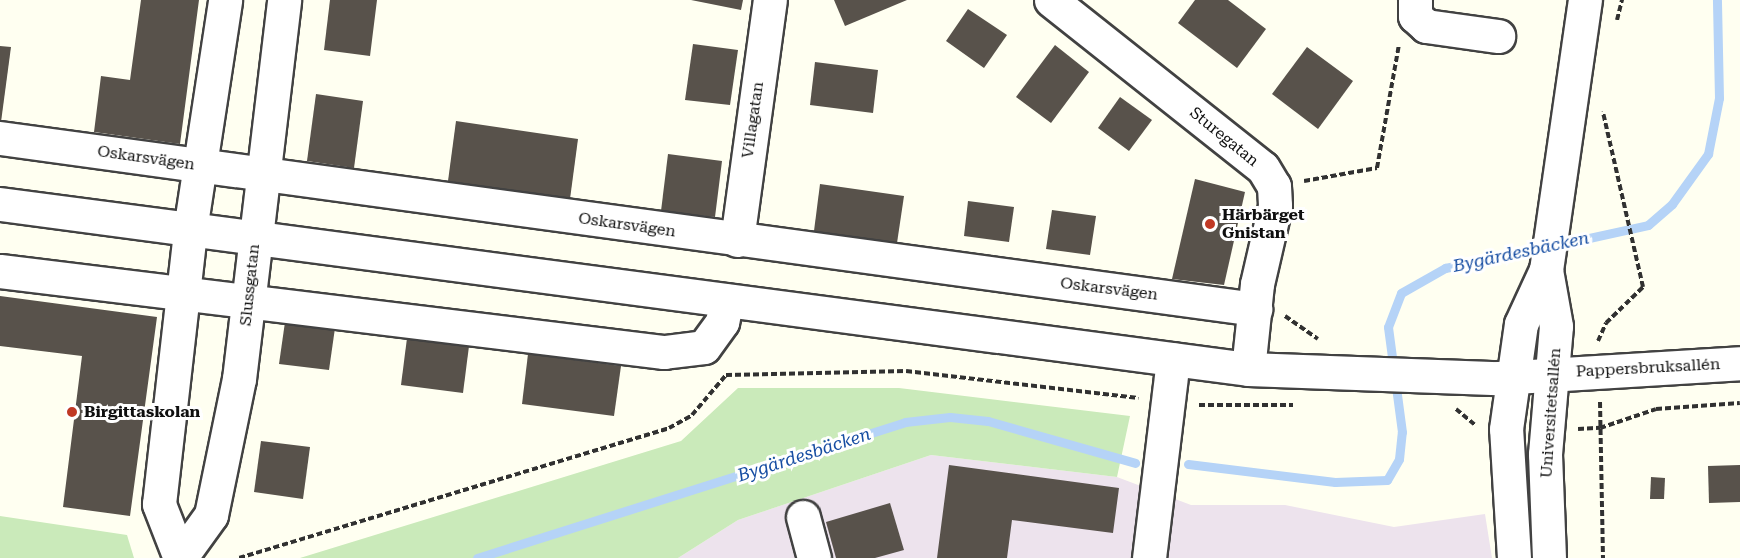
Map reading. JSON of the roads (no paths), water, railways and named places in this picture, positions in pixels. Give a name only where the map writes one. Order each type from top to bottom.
[{"type":"street","name":"Slussgatan","points":[[180,558],[159,504],[190,230],[203,166],[225,0]]},
{"type":"street","name":"Slussgatan","points":[[180,558],[211,515],[250,301],[261,174],[284,0]]},
{"type":"street","name":"Villagatan","points":[[736,240],[770,0]]},
{"type":"street","name":"Sturegatan","points":[[1052,0],[1263,168],[1274,186],[1271,236],[1255,309]]},
{"type":"street","points":[[1415,0],[1415,16],[1426,26],[1498,36]]},
{"type":"street","name":"Universitetsallén","points":[[1514,558],[1506,429],[1512,376],[1521,324],[1546,270],[1585,0]]},
{"type":"street","name":"Oskarsvägen","points":[[0,138],[1255,309]]},
{"type":"street","points":[[0,204],[1248,369],[1374,375],[1512,376]]},
{"type":"street","name":"Universitetsallén","points":[[1546,270],[1556,326],[1556,374],[1545,454],[1549,558]]},
{"type":"street","points":[[0,271],[184,297],[250,301],[664,352],[704,348],[722,322],[727,301]]},
{"type":"street","points":[[1248,369],[1255,309]]},
{"type":"street","points":[[1149,558],[1173,359]]},
{"type":"street","name":"Pappersbruksallén","points":[[1512,376],[1740,363]]},
{"type":"street","points":[[802,517],[814,558]]},
{"type":"waterway","name":"Bygärdesbäcken","points":[[1557,245],[1648,225],[1672,204],[1708,154],[1719,98],[1717,0]]},
{"type":"waterway","name":"Bygärdesbäcken","points":[[1188,464],[1335,482],[1387,480],[1399,459],[1402,432],[1388,327],[1401,293],[1445,268],[1543,248]]},
{"type":"waterway","name":"Bygärdesbäcken","points":[[477,558],[905,422],[950,417],[988,421],[1135,463]]},
{"type":"place","name":"Härbärget Gnistan","points":[[1210,224]]},
{"type":"place","name":"Birgittaskolan","points":[[72,412]]}]
